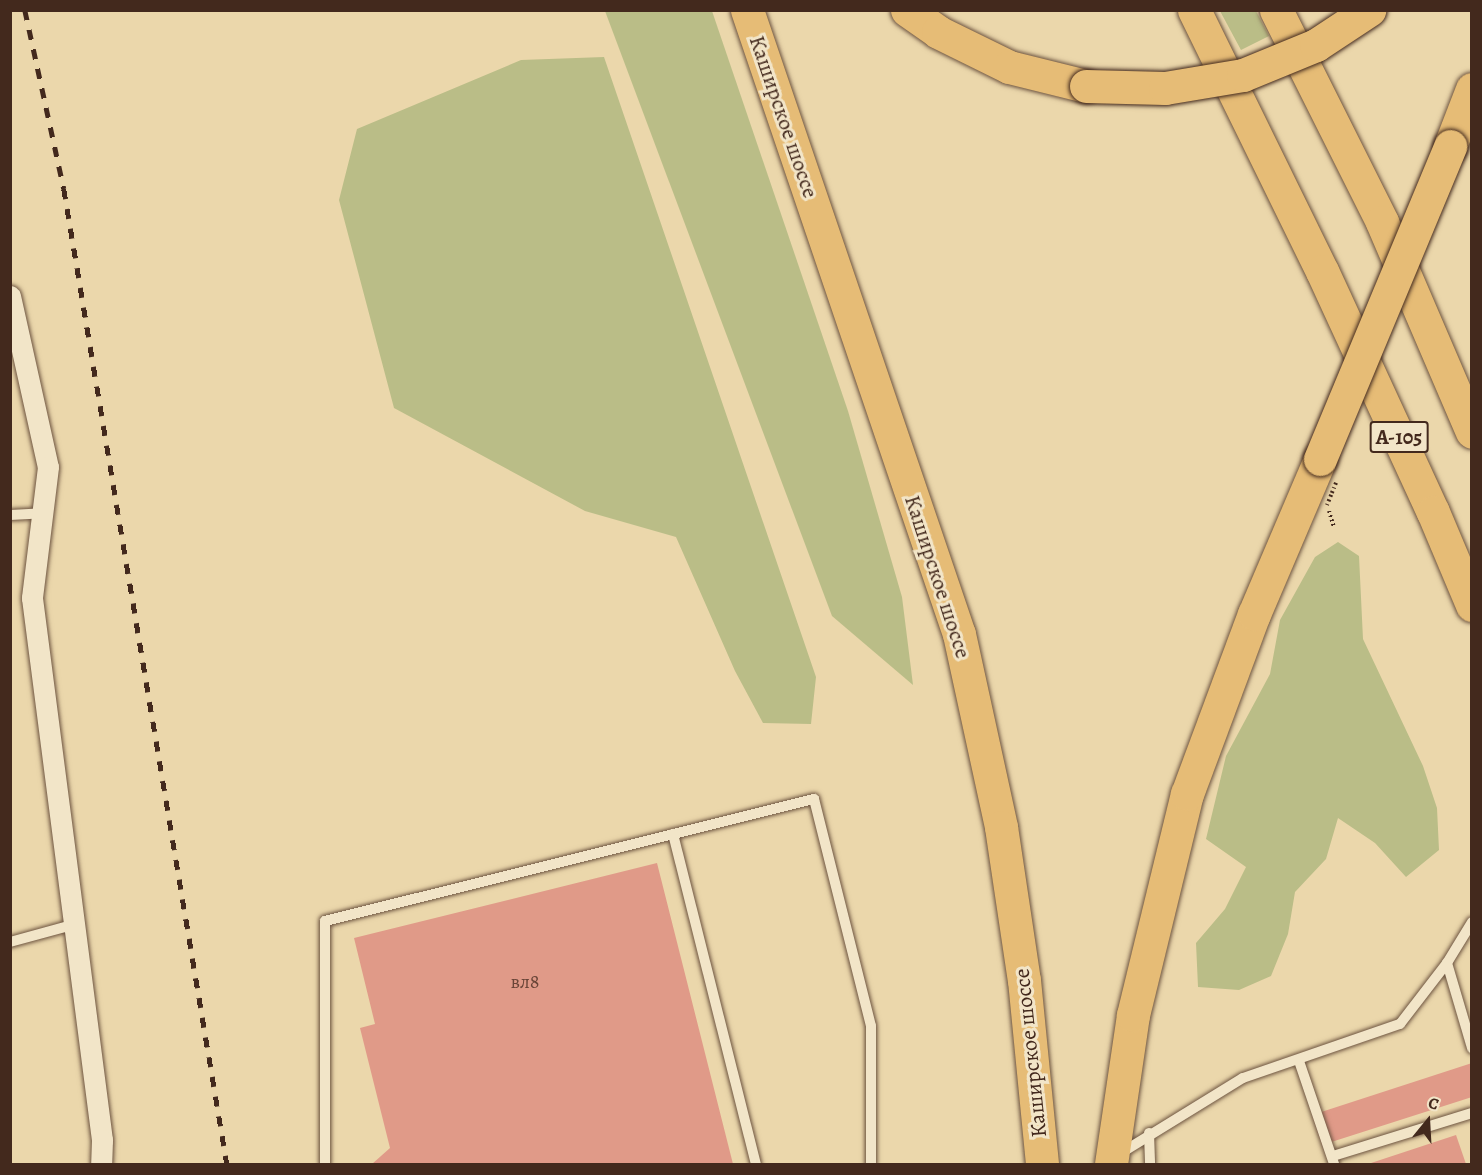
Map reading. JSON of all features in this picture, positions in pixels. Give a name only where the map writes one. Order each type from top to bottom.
[{"type":"main road","name":"Каширское шоссе","points":[[747,10],[959,634],[1001,827],[1024,980],[1042,1164]]},
{"type":"main road","points":[[907,10],[938,32],[1009,67],[1086,86],[1165,88],[1243,75],[1316,45],[1369,10]]},
{"type":"main road","name":"А-105","points":[[1194,10],[1322,271],[1433,512],[1472,605]]},
{"type":"main road","points":[[1276,10],[1382,222],[1472,432]]},
{"type":"main road","points":[[1112,1162],[1133,1015],[1187,794],[1254,614],[1472,89]]},
{"type":"street","points":[[10,296],[48,467],[32,598],[72,924],[102,1140],[101,1164]]},
{"type":"lane","points":[[10,515],[44,513]]},
{"type":"lane","points":[[325,1164],[325,921],[814,799],[871,1026],[871,1164]]},
{"type":"lane","points":[[674,834],[756,1164]]},
{"type":"lane","points":[[1112,1162],[1149,1133],[1243,1078],[1299,1061],[1400,1023],[1448,963],[1472,922]]},
{"type":"lane","points":[[10,942],[72,924]]},
{"type":"lane","points":[[1448,963],[1472,1048]]},
{"type":"lane","points":[[1299,1061],[1334,1160],[1472,1113]]},
{"type":"lane","points":[[1149,1133],[1150,1164]]},
{"type":"path","points":[[1327,505],[1334,527]]},
{"type":"green space","points":[[605,11],[712,11],[848,411],[902,597],[913,685],[832,616]]},
{"type":"green space","points":[[1220,11],[1256,11],[1269,36],[1241,50]]},
{"type":"green space","points":[[604,57],[816,677],[811,724],[763,723],[735,671],[676,537],[585,511],[394,408],[339,200],[357,129],[521,60]]},
{"type":"green space","points":[[1338,542],[1359,556],[1363,639],[1423,766],[1437,808],[1439,850],[1406,877],[1375,843],[1338,818],[1326,859],[1295,892],[1288,934],[1271,976],[1239,990],[1198,987],[1196,943],[1225,909],[1246,867],[1206,839],[1226,756],[1270,674],[1280,620],[1315,557]]},
{"type":"building","points":[[657,863],[733,1164],[372,1164],[390,1148],[360,1028],[375,1024],[354,938]]},
{"type":"building","points":[[1472,1063],[1472,1097],[1322,1145],[1312,1115]]},
{"type":"building","points":[[1456,1135],[1466,1164],[1368,1164]]},
{"type":"railway","points":[[25,10],[64,189],[227,1164]]}]
